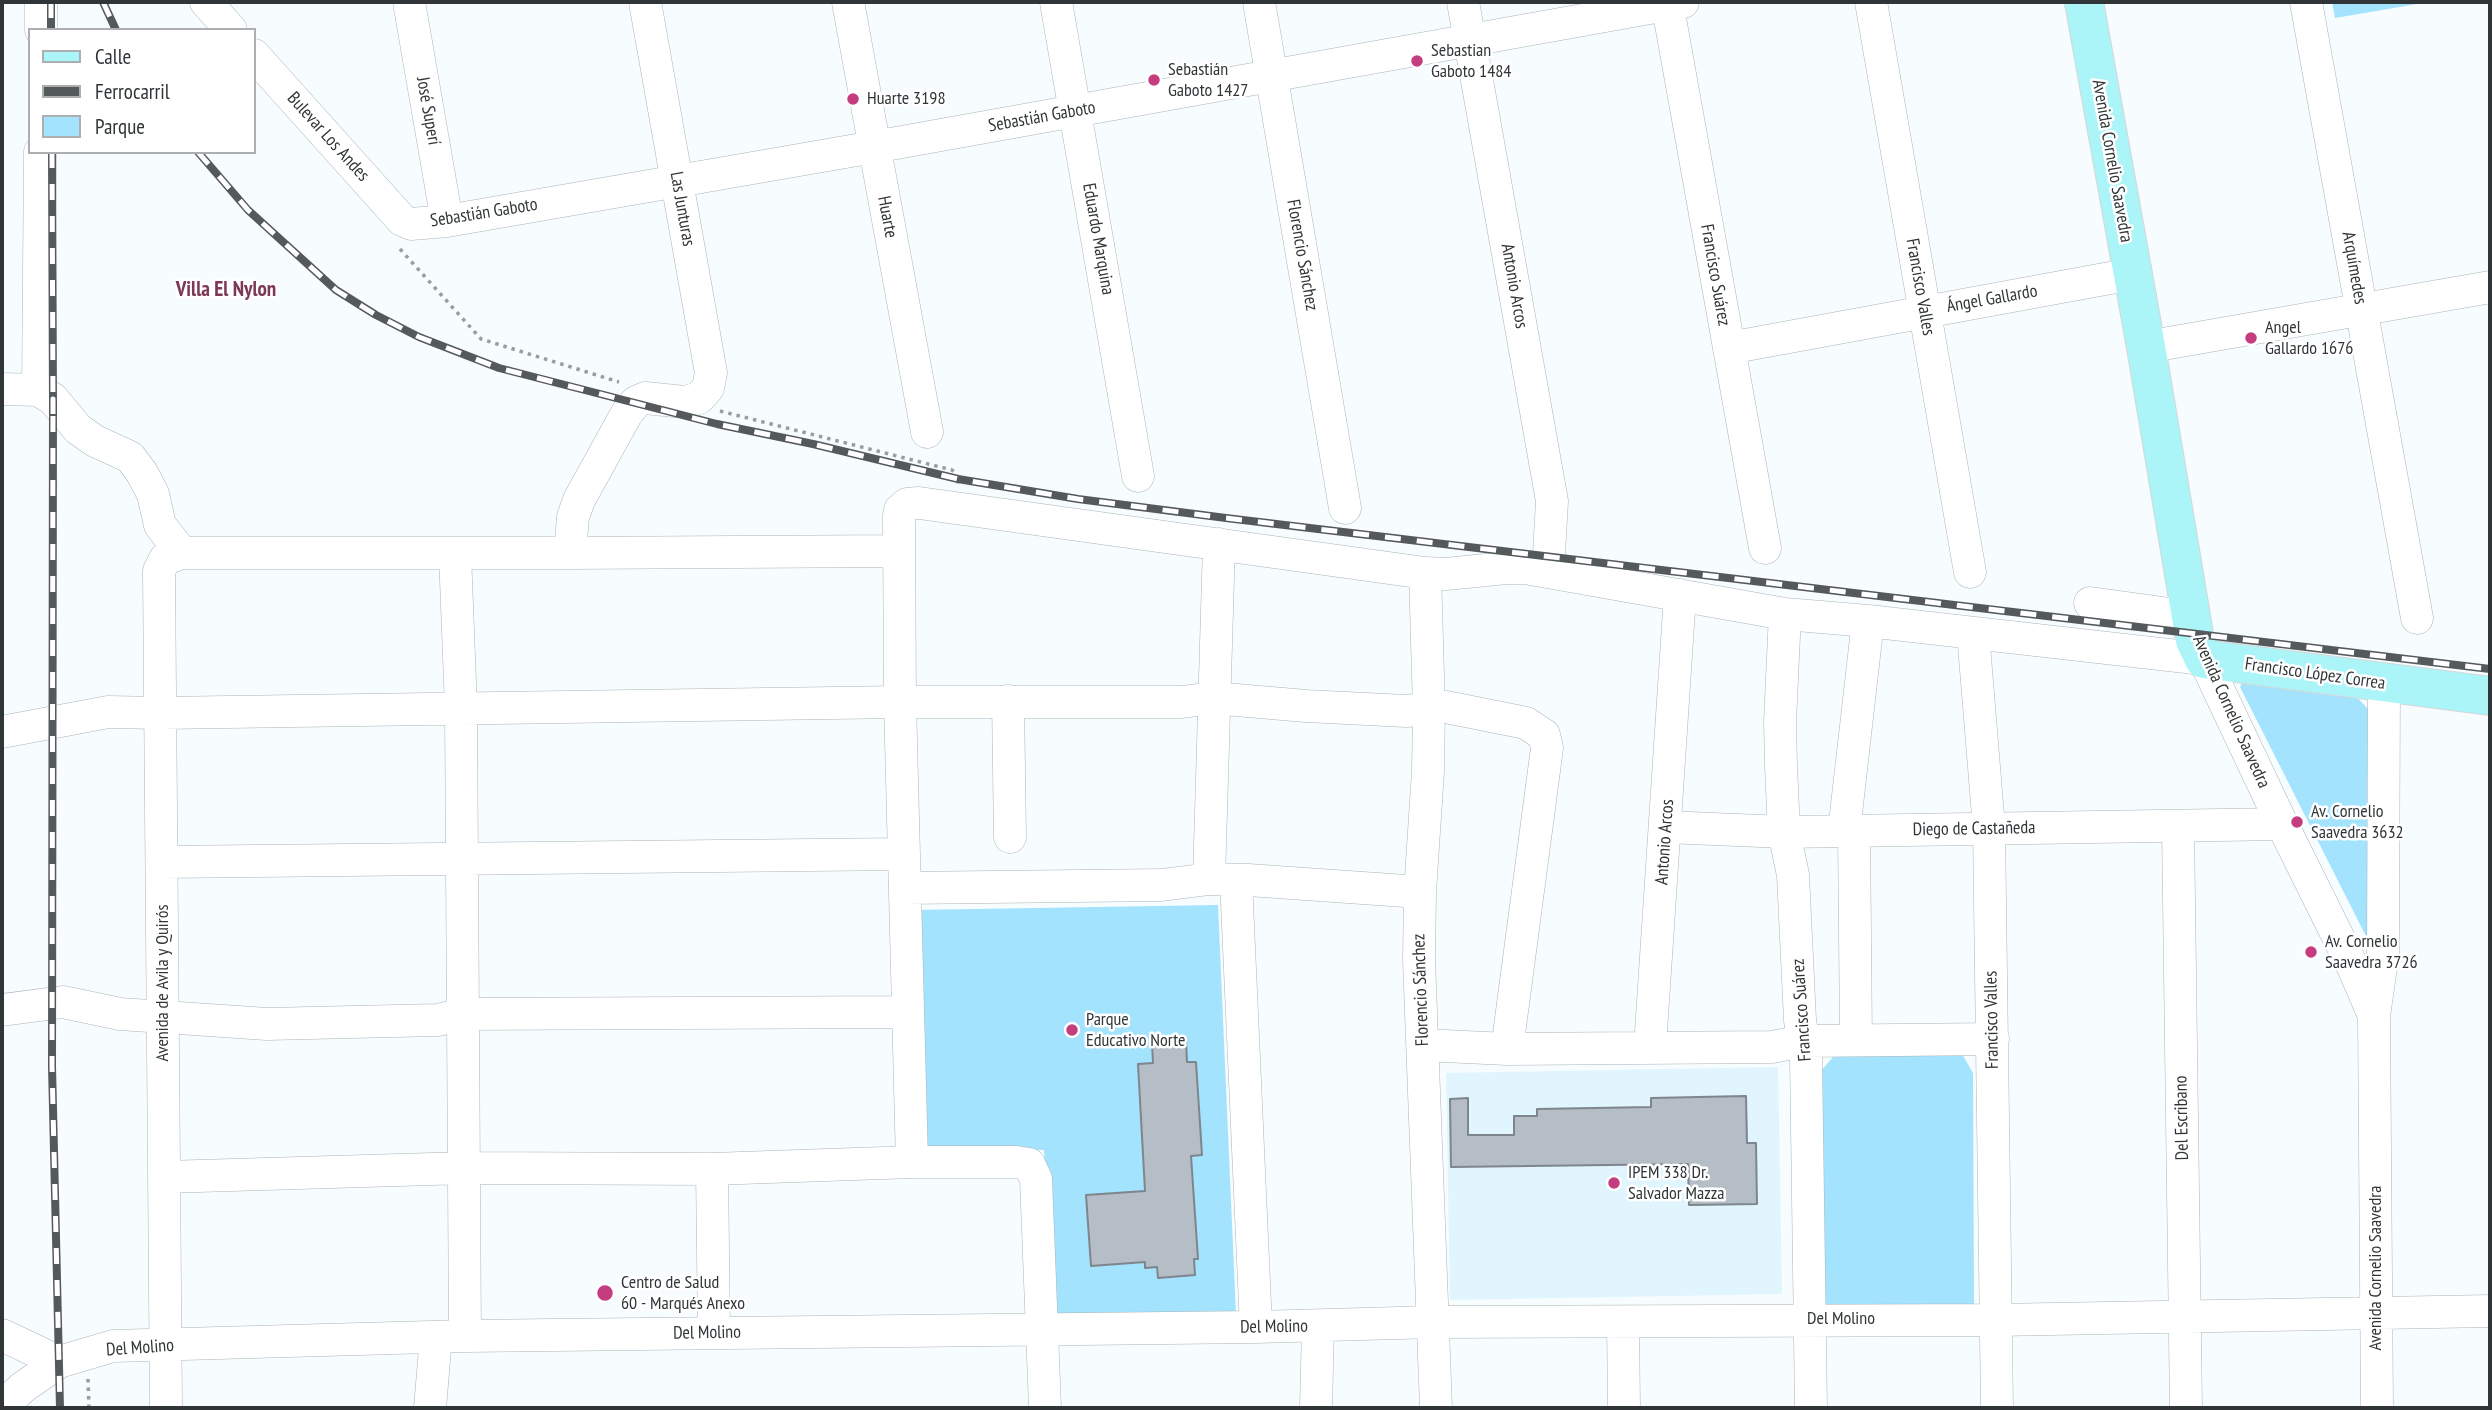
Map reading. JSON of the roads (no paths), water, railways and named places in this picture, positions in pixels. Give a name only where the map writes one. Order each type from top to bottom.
[{"type":"main road","name":"Avenida Cornelio Saavedra","points":[[2084,2],[2195,640],[2204,659]]},
{"type":"main road","name":"Francisco López Correa","points":[[2204,659],[2490,696]]},
{"type":"street","points":[[41,2],[41,28]]},
{"type":"street","points":[[206,2],[229,28]]},
{"type":"street","name":"José Superí","points":[[409,2],[447,221]]},
{"type":"street","name":"Las Junturas","points":[[569,554],[573,517],[579,500],[627,412],[636,402],[645,398],[685,402],[699,398],[708,388],[711,373],[645,2]]},
{"type":"street","name":"Huarte","points":[[848,2],[927,432]]},
{"type":"street","name":"Eduardo Marquina","points":[[1056,2],[1138,476]]},
{"type":"street","name":"Florencio Sánchez","points":[[1259,2],[1345,508]]},
{"type":"street","name":"Antonio Arcos","points":[[1463,2],[1552,500],[1548,571]]},
{"type":"street","name":"Francisco Valles","points":[[1871,2],[1970,572]]},
{"type":"street","name":"Arquímedes","points":[[2306,2],[2417,618]]},
{"type":"street","name":"Sebastián Gaboto","points":[[400,234],[411,224],[447,221],[874,147],[1672,3]]},
{"type":"street","name":"Francisco Suárez","points":[[1672,3],[1728,348],[1765,548]]},
{"type":"street","name":"Bulevar Los Andes","points":[[256,57],[400,234]]},
{"type":"street","points":[[38,390],[40,154]]},
{"type":"street","name":"Ángel Gallardo","points":[[1728,348],[2133,274]]},
{"type":"street","points":[[2146,347],[2490,287]]},
{"type":"street","points":[[2,388],[38,390],[53,399],[78,429],[95,441],[130,457],[153,494],[160,525],[174,556],[900,551],[900,702],[912,1162]]},
{"type":"street","name":"Francisco López Correa","points":[[900,551],[900,509],[907,504],[919,503],[1425,573],[1506,568],[1548,571],[1785,614],[2204,659]]},
{"type":"street","points":[[1219,544],[1213,698],[1223,879],[1256,1327]]},
{"type":"street","points":[[430,1408],[451,1336],[465,1168],[461,708],[454,554]]},
{"type":"street","name":"Avenida de Avila y Quirós","points":[[166,1408],[159,571],[174,556]]},
{"type":"street","name":"Florencio Sánchez","points":[[1425,573],[1429,709],[1419,960],[1436,1408]]},
{"type":"street","name":"Antonio Arcos","points":[[1650,1047],[1680,595]]},
{"type":"street","points":[[2090,603],[2192,617]]},
{"type":"street","name":"Francisco Suárez","points":[[1785,614],[1780,722],[1784,832],[1793,875],[1806,1071],[1811,1408]]},
{"type":"street","points":[[1856,1041],[1849,830],[1868,621]]},
{"type":"street","name":"Francisco Valles","points":[[1973,633],[1989,828],[1997,1408]]},
{"type":"street","name":"Avenida Cornelio Saavedra","points":[[2204,659],[2353,967],[2374,1016],[2377,1408]]},
{"type":"street","points":[[2374,1016],[2383,953],[2384,683]]},
{"type":"street","points":[[2,732],[108,712],[900,702],[1182,702],[1213,698],[1406,711],[1446,707],[1526,723],[1544,735],[1547,742],[1507,1049]]},
{"type":"street","points":[[1008,701],[1010,837]]},
{"type":"street","name":"Diego de Castañeda","points":[[1666,827],[1784,832],[2282,824]]},
{"type":"street","name":"Del Escribano","points":[[2178,827],[2186,1408]]},
{"type":"street","points":[[162,862],[904,853]]},
{"type":"street","points":[[905,888],[1162,885],[1223,879],[1420,892]]},
{"type":"street","points":[[2,1010],[62,1002],[120,1014],[267,1024],[438,1020],[462,1014],[908,1012]]},
{"type":"street","points":[[1423,1045],[1507,1049],[1772,1047],[1803,1041],[1993,1040]]},
{"type":"street","points":[[165,1177],[465,1168],[712,1169],[912,1162],[1029,1164],[1036,1180],[1045,1408]]},
{"type":"street","points":[[712,1169],[714,1333]]},
{"type":"street","name":"Del Molino","points":[[2,1407],[22,1388],[59,1362],[113,1346],[451,1336],[1256,1327],[1434,1322],[1996,1320],[2490,1311]]},
{"type":"street","points":[[1622,1322],[1624,1408]]},
{"type":"street","points":[[1316,1408],[1318,1326]]},
{"type":"street","points":[[2,1335],[59,1362]]},
{"type":"railway","points":[[51,2],[51,28]]},
{"type":"railway","points":[[103,2],[115,28]]},
{"type":"railway","points":[[52,154],[53,408]]},
{"type":"railway","points":[[200,154],[248,210],[336,290],[419,337],[499,368],[717,424],[958,479],[1078,499],[1226,518],[2490,669]]},
{"type":"railway","points":[[53,414],[53,399],[52,1066],[60,1408]]},
{"type":"place","name":"Sebastian Gaboto 1484","points":[[1417,61]]},
{"type":"place","name":"Sebastián Gaboto 1427","points":[[1154,80]]},
{"type":"place","name":"Huarte 3198","points":[[853,99]]},
{"type":"place","name":"Angel Gallardo 1676","points":[[2251,338]]},
{"type":"place","name":"Av. Cornelio Saavedra 3632","points":[[2297,822]]},
{"type":"place","name":"Av. Cornelio Saavedra 3726","points":[[2311,952]]},
{"type":"place","name":"Parque Educativo Norte","points":[[1072,1030]]},
{"type":"place","name":"IPEM 338 Dr. Salvador Mazza","points":[[1614,1183]]},
{"type":"place","name":"Centro de Salud 60 - Marqués Anexo","points":[[605,1293]]},
{"type":"district","name":"Villa El Nylon","points":[[226,290]]}]
